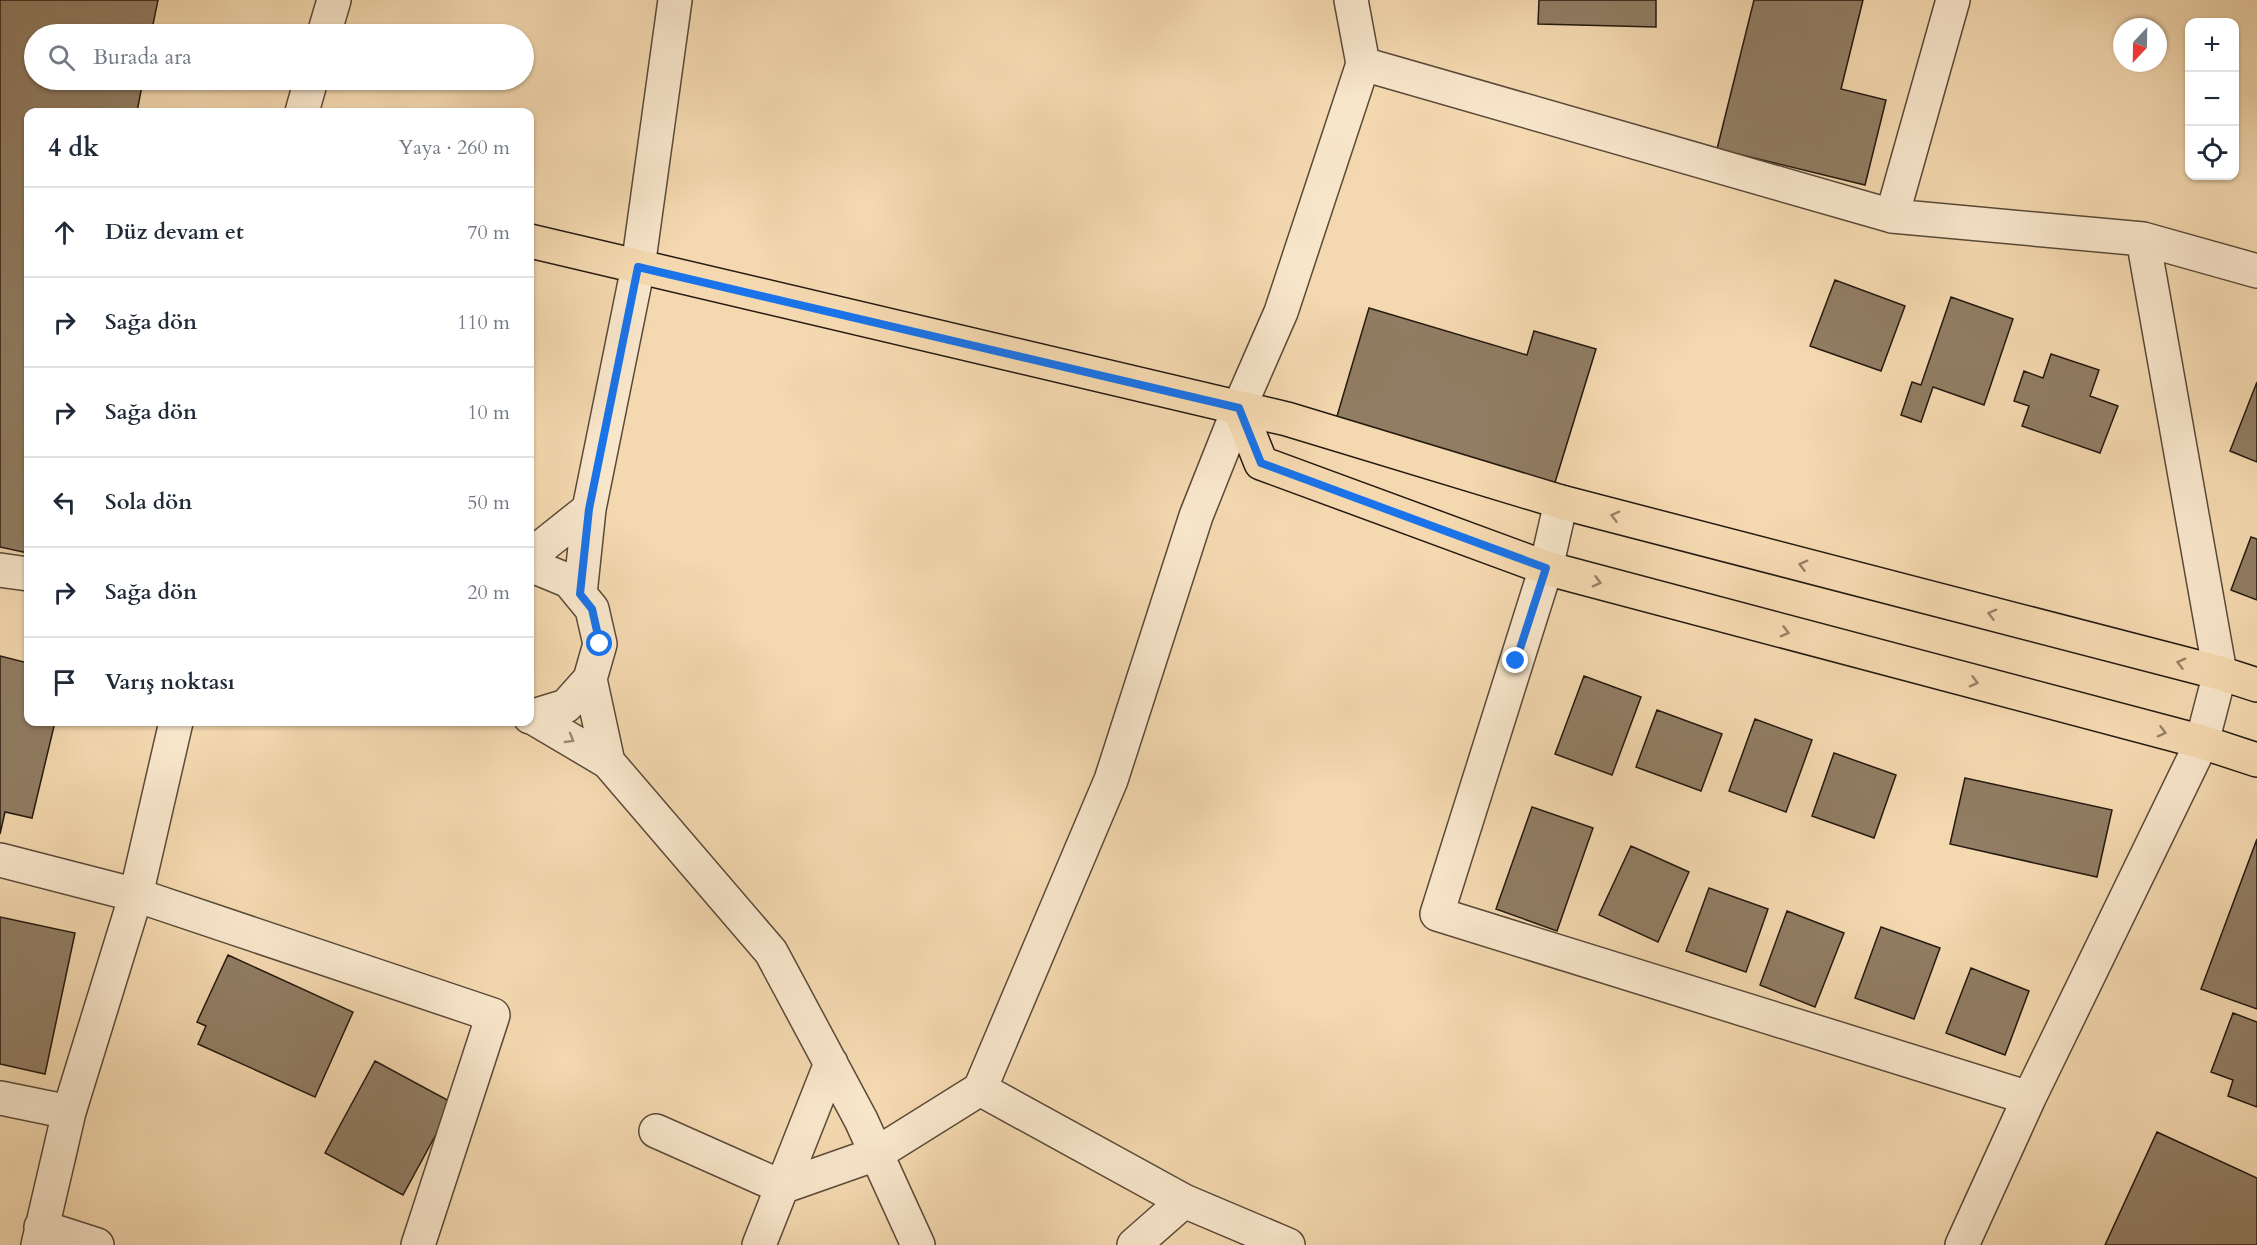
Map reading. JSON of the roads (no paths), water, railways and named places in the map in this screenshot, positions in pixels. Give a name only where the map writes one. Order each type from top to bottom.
[{"type":"main road","points":[[534,242],[1287,419],[1561,502],[2220,673],[2257,685]]},
{"type":"main road","points":[[1239,408],[1261,463],[1546,568],[2202,742],[2257,760]]},
{"type":"street","points":[[327,24],[334,0]]},
{"type":"street","points":[[580,594],[589,509],[638,267],[675,0]]},
{"type":"street","points":[[656,1131],[782,1187],[876,1154],[980,1089],[1111,780],[1196,516],[1239,408],[1281,312],[1363,64],[1351,0]]},
{"type":"street","points":[[1892,216],[1953,0]]},
{"type":"street","points":[[1363,64],[1892,216],[2143,239],[2257,270]]},
{"type":"street","points":[[303,108],[308,90]]},
{"type":"street","points":[[1962,1245],[2029,1098],[2202,742],[2220,673],[2143,239]]},
{"type":"street","points":[[1561,502],[1546,568],[1437,914],[2029,1098]]},
{"type":"street","points":[[534,553],[589,509]]},
{"type":"street","points":[[534,567],[569,581],[592,609],[600,644],[590,679],[566,706],[534,716]]},
{"type":"street","points":[[0,570],[24,573]]},
{"type":"street","points":[[590,679],[608,762]]},
{"type":"street","points":[[534,719],[608,762],[771,952],[861,1120],[918,1245]]},
{"type":"street","points":[[97,1245],[39,1236],[69,1112],[136,895],[175,726]]},
{"type":"street","points":[[0,860],[136,895],[493,1015],[418,1245]]},
{"type":"street","points":[[759,1245],[831,1064]]},
{"type":"street","points":[[980,1089],[1184,1202],[1288,1245]]},
{"type":"street","points":[[0,1098],[69,1112]]},
{"type":"street","points":[[1134,1245],[1184,1202]]}]
